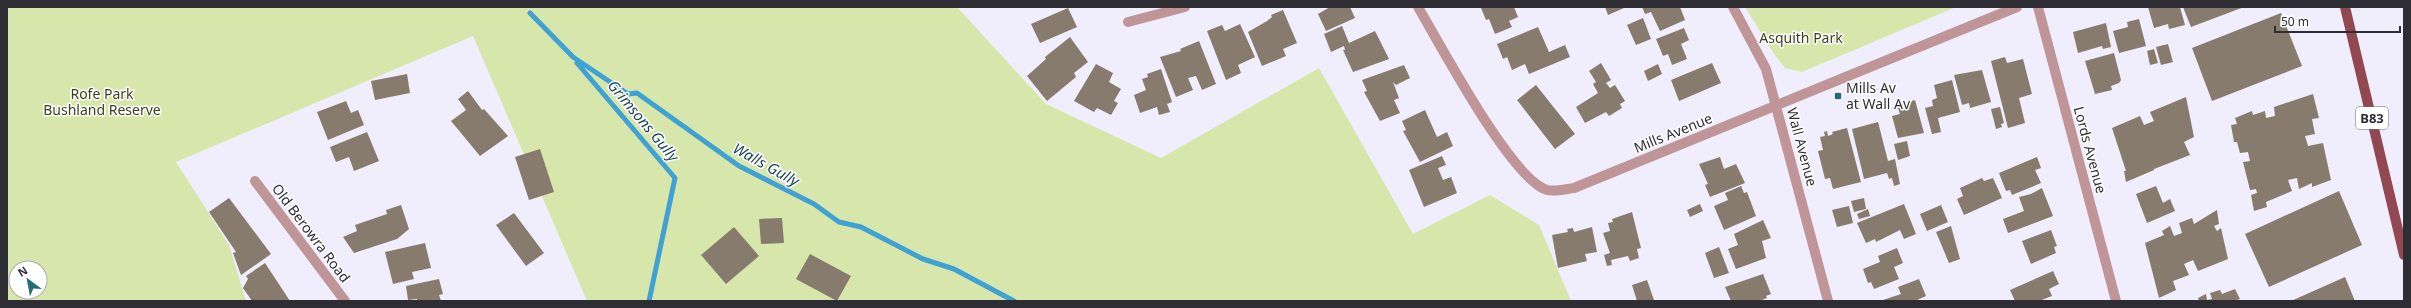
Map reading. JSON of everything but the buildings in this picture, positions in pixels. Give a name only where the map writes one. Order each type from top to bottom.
[{"type":"main road","name":"B83","points":[[2345,7],[2404,255]]},
{"type":"street","points":[[1128,22],[1185,7]]},
{"type":"street","name":"Mills Avenue","points":[[1418,7],[1502,149],[1530,180],[1547,190],[1574,188],[2017,7]]},
{"type":"street","name":"Wall Avenue","points":[[1733,7],[1766,69],[1828,301]]},
{"type":"street","name":"Lords Avenue","points":[[2038,7],[2116,301]]},
{"type":"street","name":"Old Berowra Road","points":[[255,181],[345,301]]},
{"type":"green space","name":"Rofe Park Bushland Reserve","points":[[7,7],[957,7],[1046,104],[1161,158],[1319,68],[1413,234],[1490,195],[1539,225],[1571,301],[587,301],[473,36],[176,162],[229,245],[246,301],[7,301]]},
{"type":"green space","name":"Asquith Park","points":[[1745,7],[1956,7],[1802,72],[1785,68],[1774,54]]},
{"type":"waterway","name":"Walls Gully","points":[[530,13],[573,57],[628,94],[637,93],[739,166],[814,204],[839,222],[861,227],[923,259],[954,269],[1014,301]]},
{"type":"waterway","name":"Grimsons Gully","points":[[577,63],[675,178],[649,301]]},
{"type":"place","name":"Mills Av at Wall Av","points":[[1838,96]]}]
